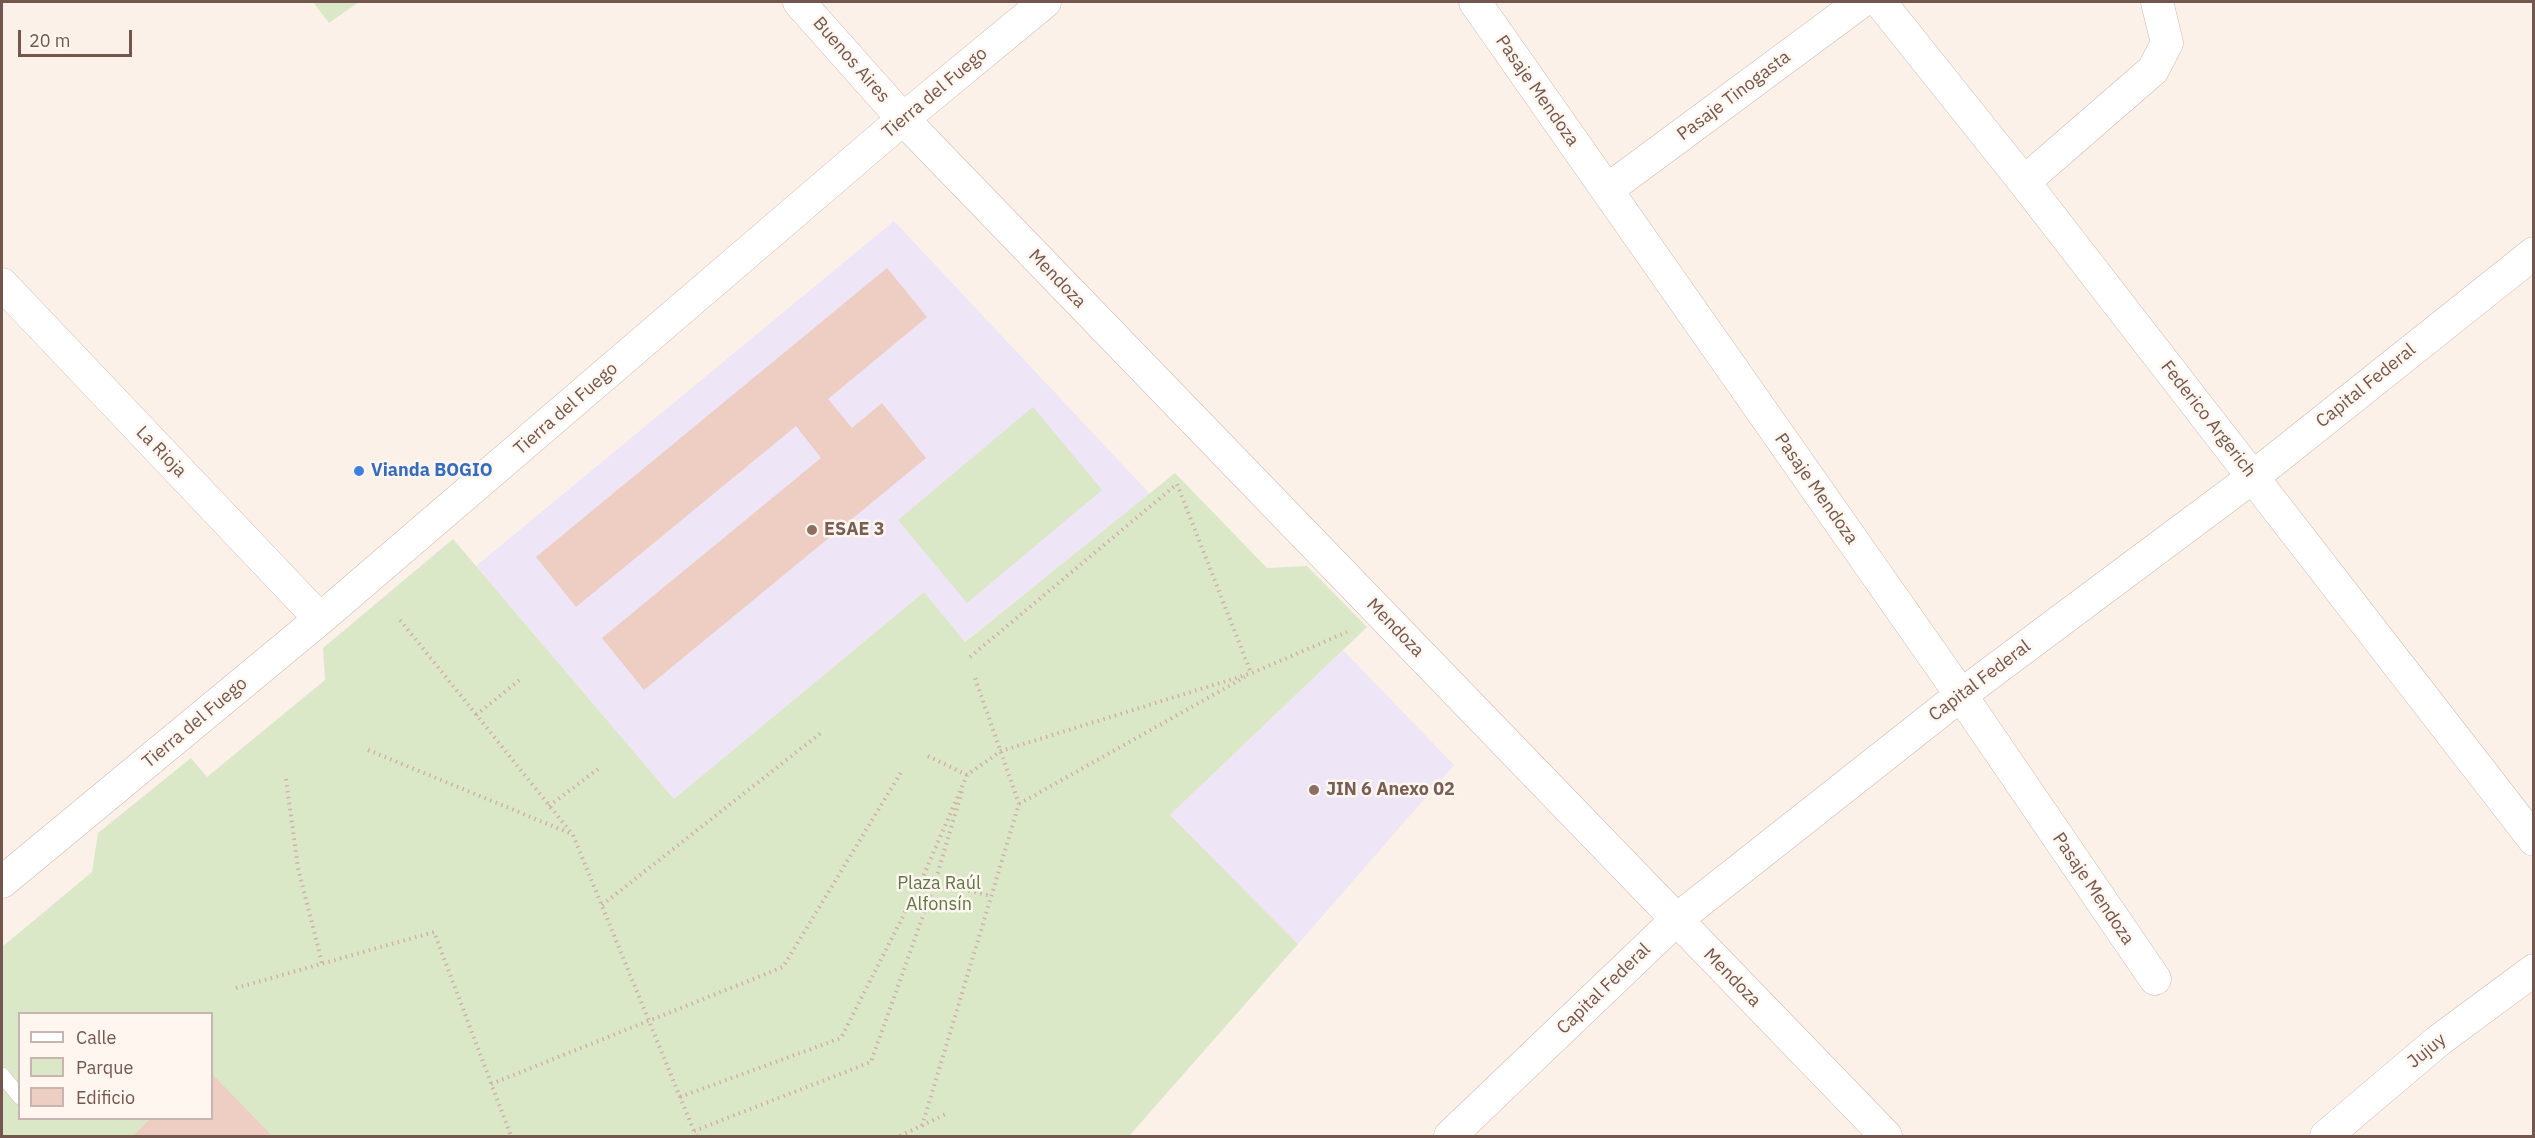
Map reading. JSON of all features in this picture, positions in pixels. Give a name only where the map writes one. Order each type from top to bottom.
[{"type":"street","name":"Buenos Aires","points":[[799,2],[903,119]]},
{"type":"street","name":"Tierra del Fuego","points":[[2,882],[320,619],[903,119],[1045,2]]},
{"type":"street","name":"Pasaje Mendoza","points":[[1475,2],[1961,696],[2155,979]]},
{"type":"street","name":"Pasaje Tinogasta","points":[[1607,190],[1861,2]]},
{"type":"street","name":"Federico Argerich","points":[[1880,2],[2024,182],[2534,840]]},
{"type":"street","points":[[2024,182],[2153,70],[2167,43],[2162,13],[2157,2]]},
{"type":"street","name":"Mendoza","points":[[903,119],[1886,1137]]},
{"type":"street","name":"Capital Federal","points":[[1450,1137],[1676,920],[1961,696],[2253,477],[2534,253]]},
{"type":"street","name":"La Rioja","points":[[2,284],[320,619]]},
{"type":"street","name":"Jujuy","points":[[2326,1137],[2438,1041],[2534,970]]},
{"type":"lane","points":[[2,1075],[18,1095]]},
{"type":"path","points":[[970,657],[1177,484],[1252,673]]},
{"type":"path","points":[[400,620],[573,835],[696,1137]]},
{"type":"path","points":[[1019,804],[1252,673],[1347,632]]},
{"type":"path","points":[[680,1097],[841,1038],[922,879],[967,775],[1001,751],[1252,673]]},
{"type":"path","points":[[476,715],[522,678]]},
{"type":"path","points":[[922,1126],[1019,804],[975,678]]},
{"type":"path","points":[[602,906],[822,732]]},
{"type":"path","points":[[368,750],[573,835]]},
{"type":"path","points":[[928,756],[967,775]]},
{"type":"path","points":[[549,806],[598,770]]},
{"type":"path","points":[[491,1084],[783,967],[903,770]]},
{"type":"path","points":[[694,1131],[871,1062],[935,882],[967,775]]},
{"type":"path","points":[[286,779],[298,868],[322,963]]},
{"type":"path","points":[[922,879],[991,896]]},
{"type":"path","points":[[236,988],[434,932],[512,1137]]},
{"type":"path","points":[[900,1137],[946,1114]]},
{"type":"shaded area","name":"ESAE 3","points":[[894,221],[1150,494],[964,642],[924,592],[674,799],[476,566]]},
{"type":"shaded area","name":"JIN 6 Anexo 02","points":[[1343,650],[1454,765],[1298,944],[1170,815]]},
{"type":"green space","points":[[313,2],[359,2],[329,23]]},
{"type":"green space","points":[[1033,407],[1102,490],[967,603],[898,520]]},
{"type":"green space","name":"Plaza Raúl Alfonsín","points":[[1175,473],[1267,568],[1307,566],[1367,627],[1170,815],[1298,944],[1129,1136],[2,1136],[2,947],[92,872],[98,833],[191,758],[207,777],[325,680],[323,648],[453,539],[674,799],[924,592],[965,642]]},
{"type":"building","points":[[887,268],[927,317],[828,399],[852,428],[882,403],[926,458],[644,690],[602,638],[821,458],[796,426],[576,607],[536,557]]},
{"type":"building","points":[[213,1075],[272,1136],[133,1136],[149,1120],[213,1120]]},
{"type":"place","name":"Vianda BOGIO","points":[[359,471]]},
{"type":"place","name":"ESAE 3","points":[[812,530]]},
{"type":"place","name":"JIN 6 Anexo 02","points":[[1314,790]]}]
